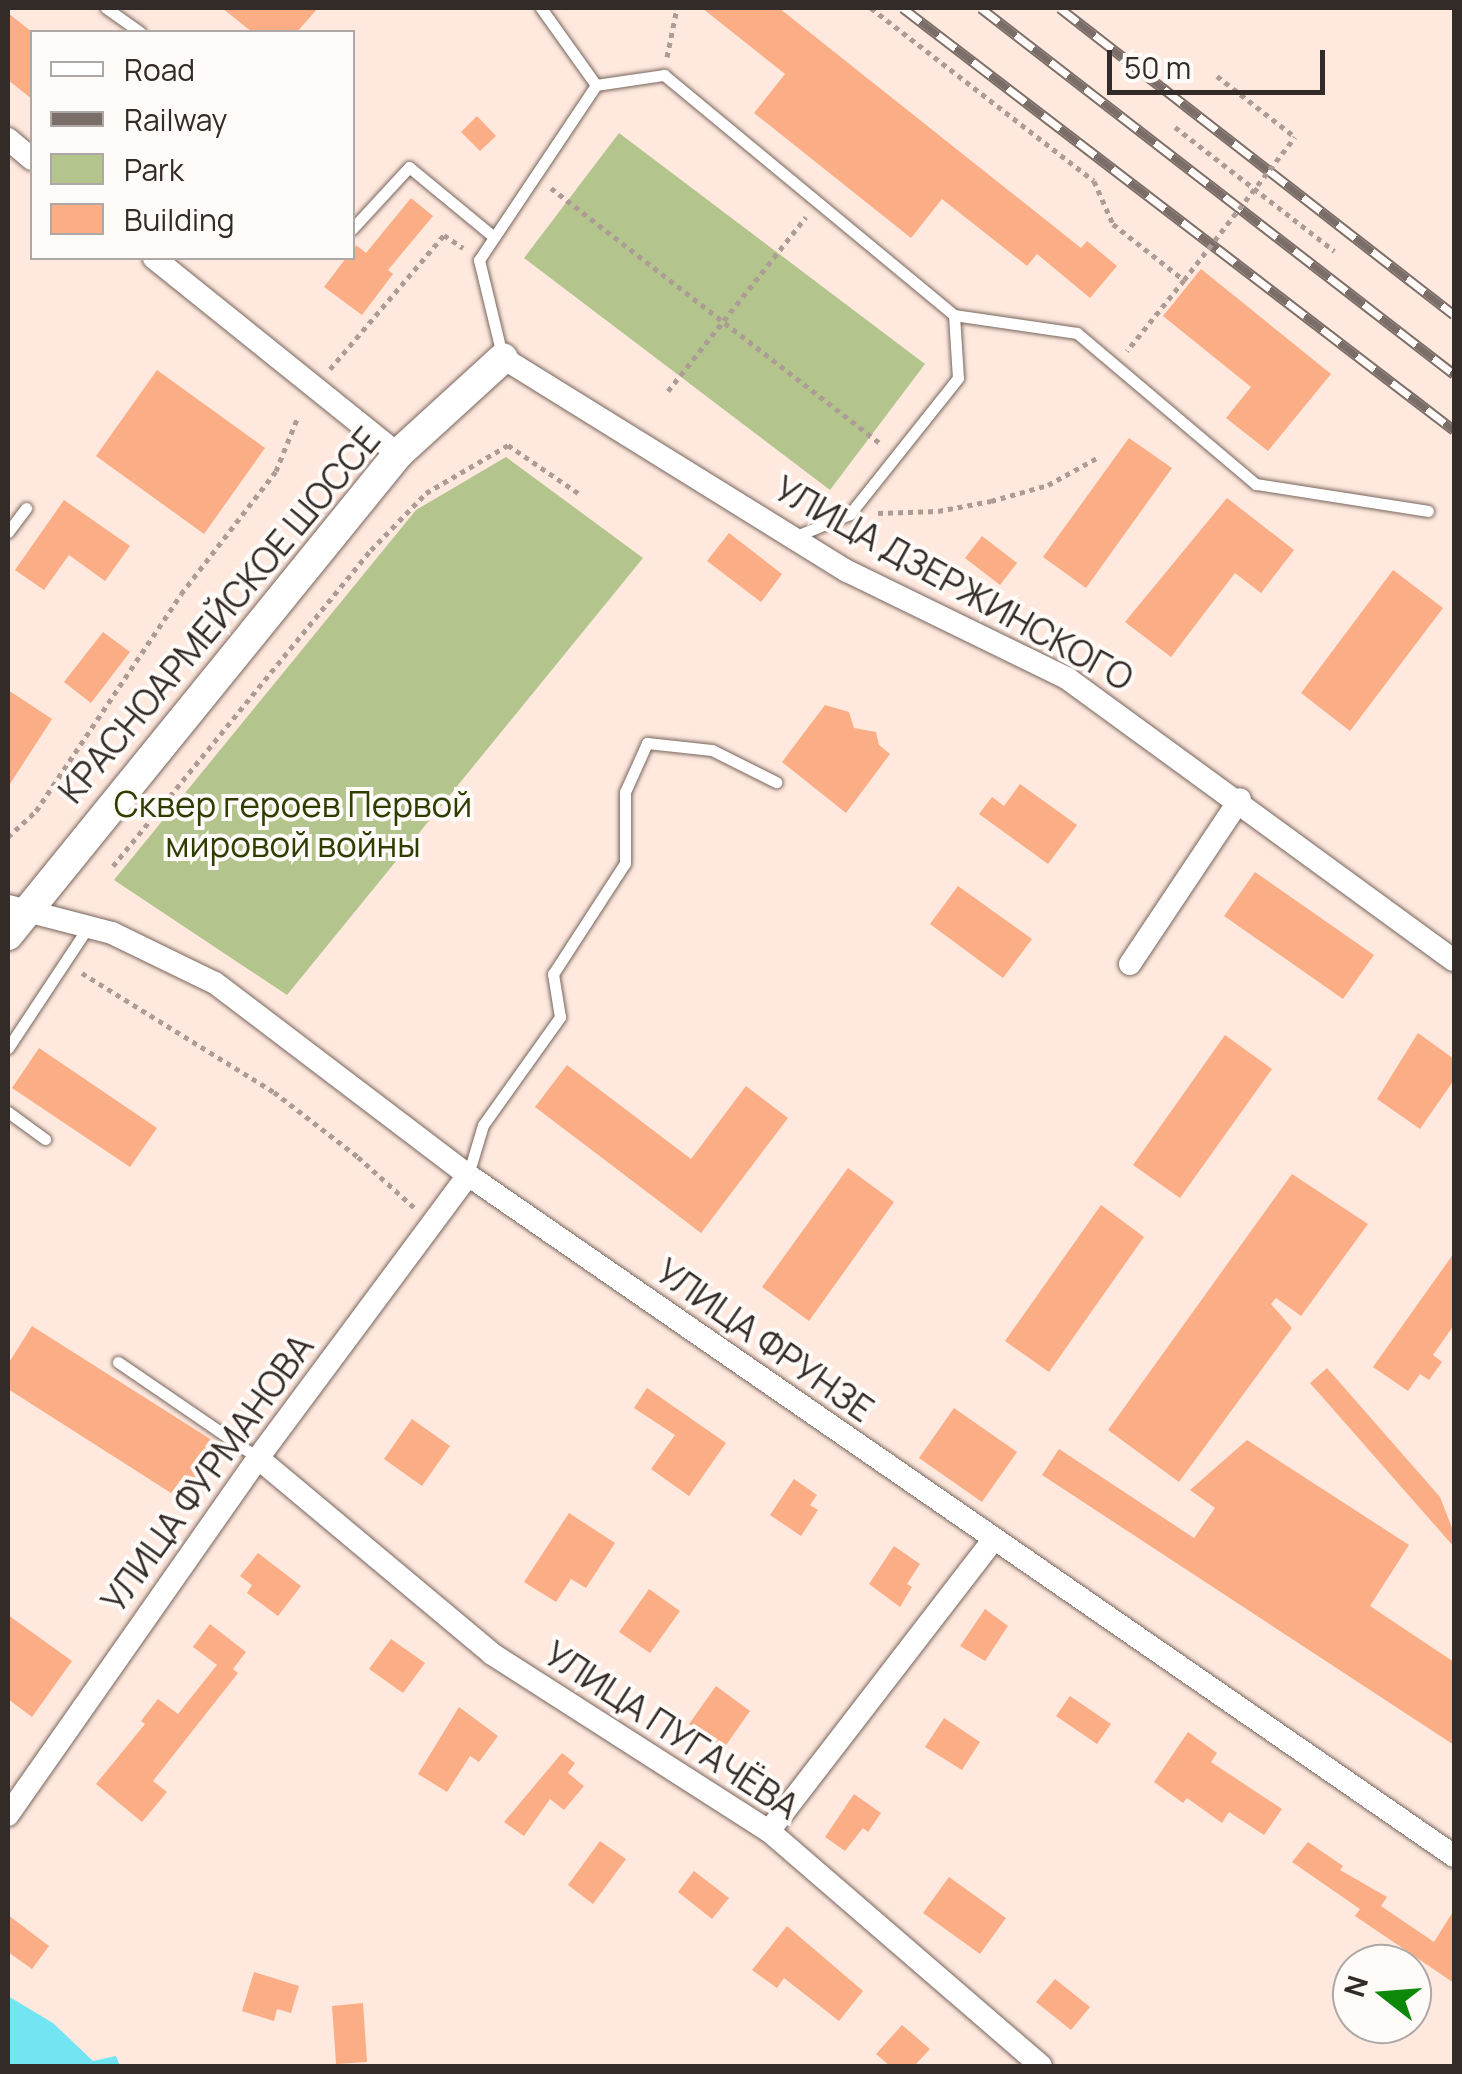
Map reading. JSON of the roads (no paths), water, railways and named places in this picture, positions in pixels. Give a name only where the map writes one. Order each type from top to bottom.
[{"type":"street","points":[[8,139],[30,158]]},
{"type":"street","points":[[156,260],[398,454]]},
{"type":"street","name":"КРАСНОАРМЕЙСКОЕ ШОССЕ","points":[[8,935],[16,908],[398,454],[503,358]]},
{"type":"street","name":"УЛИЦА ДЗЕРЖИНСКОГО","points":[[503,358],[848,571],[1068,679],[1240,800],[1454,960]]},
{"type":"street","points":[[1130,964],[1240,800]]},
{"type":"street","name":"УЛИЦА ФРУНЗЕ","points":[[16,908],[112,933],[215,983],[468,1175],[1454,1856]]},
{"type":"street","name":"УЛИЦА ФУРМАНОВА","points":[[8,1815],[258,1458],[468,1175]]},
{"type":"street","name":"УЛИЦА ПУГАЧЁВА","points":[[258,1458],[492,1654],[769,1831],[1041,2066]]},
{"type":"street","points":[[769,1831],[993,1540]]},
{"type":"lane","points":[[106,8],[137,30]]},
{"type":"lane","points":[[541,8],[570,42],[596,86]]},
{"type":"lane","points":[[503,358],[479,260],[596,86],[664,75],[954,316],[1077,333],[1256,484],[1428,512]]},
{"type":"lane","points":[[355,226],[409,167],[494,237]]},
{"type":"lane","points":[[794,538],[850,514],[958,378],[954,316]]},
{"type":"lane","points":[[8,532],[26,508]]},
{"type":"lane","points":[[468,1175],[484,1126],[560,1017],[553,974],[625,863],[625,792],[648,743],[712,750],[776,782]]},
{"type":"lane","points":[[8,1048],[88,927]]},
{"type":"lane","points":[[8,1112],[45,1139]]},
{"type":"lane","points":[[118,1362],[258,1458]]},
{"type":"water","points":[[8,1996],[53,2023],[93,2061],[116,2056],[120,2066],[8,2066]]},
{"type":"railway","points":[[903,8],[1454,430]]},
{"type":"railway","points":[[981,8],[1454,374]]},
{"type":"railway","points":[[1060,8],[1454,315]]},
{"type":"park label","name":"Сквер героев Первой мировой войны","points":[[293,824]]}]
